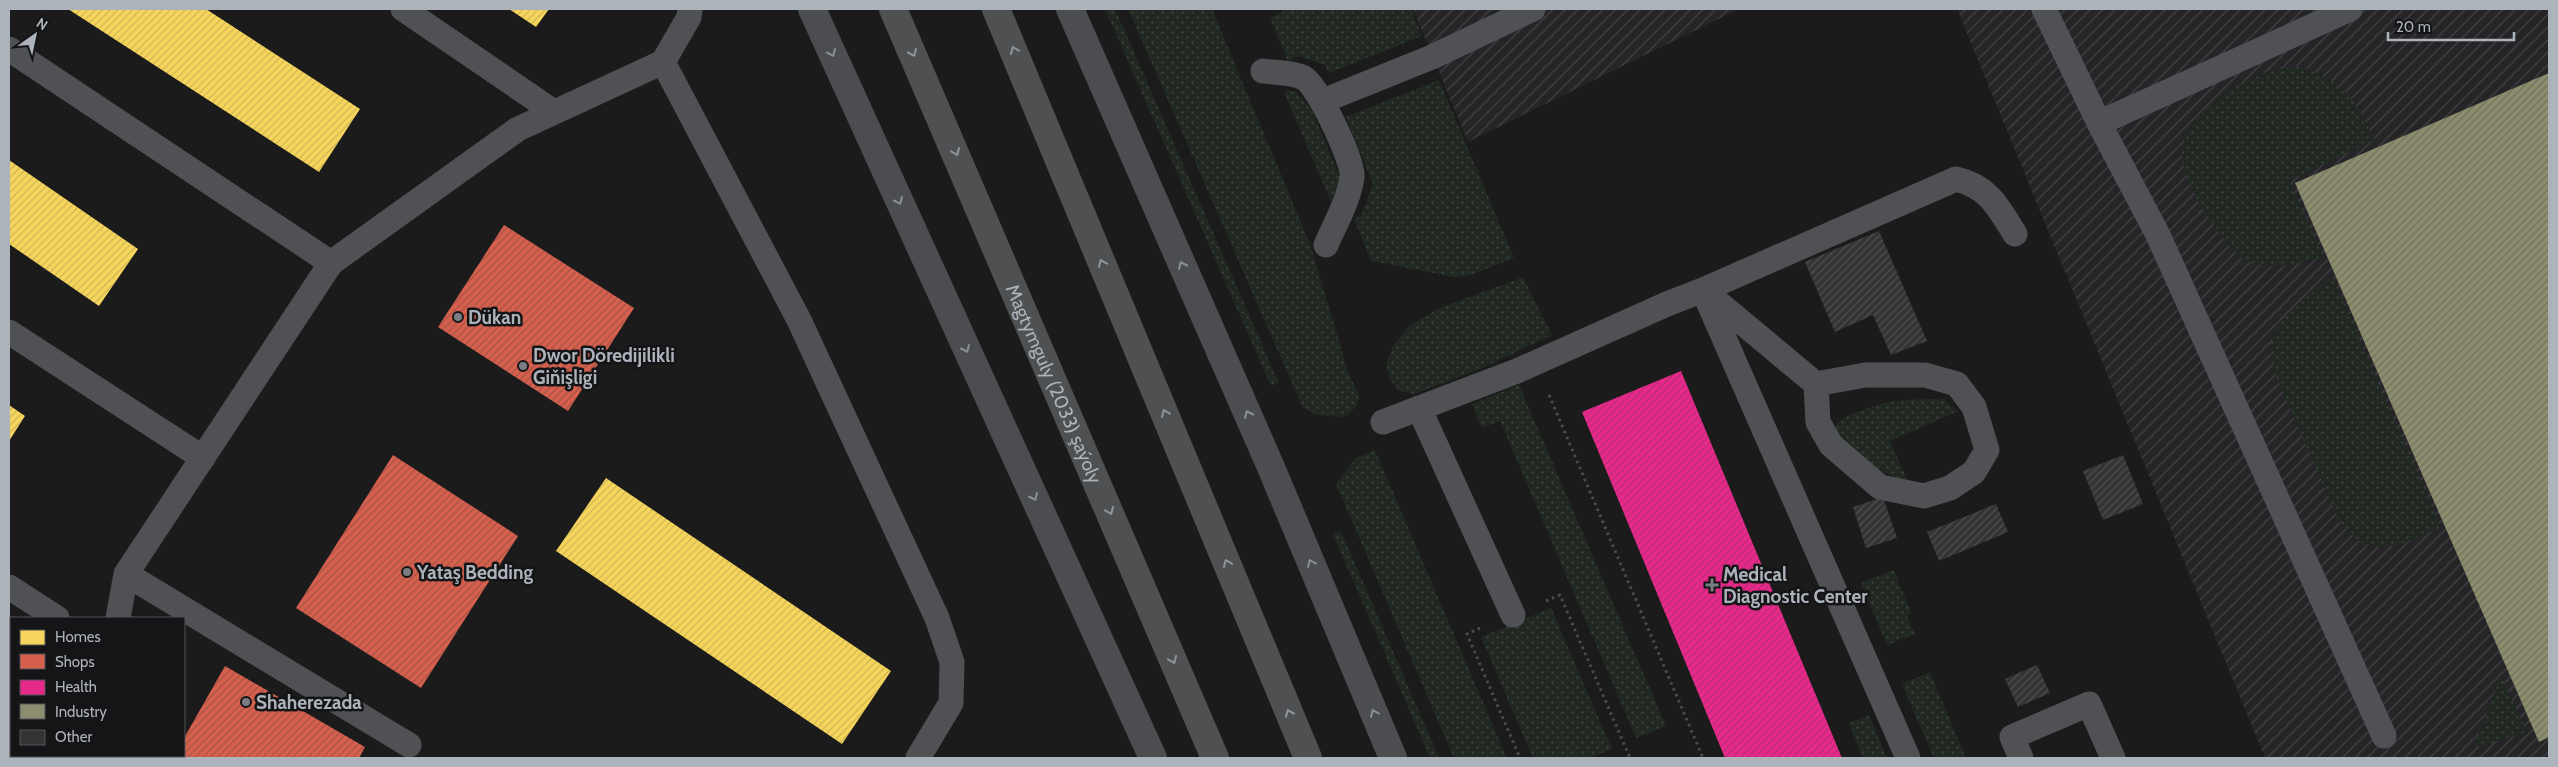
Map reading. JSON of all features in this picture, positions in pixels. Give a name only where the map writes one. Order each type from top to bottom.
[{"type":"main road","points":[[812,9],[1152,758]]},
{"type":"main road","name":"Magtymguly (2033) şaýoly","points":[[893,9],[1215,758]]},
{"type":"main road","points":[[996,9],[1308,758]]},
{"type":"main road","points":[[1070,9],[1270,465],[1393,758]]},
{"type":"lane","points":[[403,9],[554,112]]},
{"type":"lane","points":[[118,617],[126,574],[331,263],[518,129],[662,62],[689,17],[690,9]]},
{"type":"lane","points":[[1323,101],[1432,57],[1533,9]]},
{"type":"lane","points":[[2044,9],[2099,123],[2158,235],[2384,736]]},
{"type":"lane","points":[[2099,123],[2350,9]]},
{"type":"lane","points":[[9,49],[331,263]]},
{"type":"lane","points":[[662,62],[799,320],[937,618],[952,662],[950,703],[918,758]]},
{"type":"lane","points":[[1263,71],[1304,78],[1313,85],[1323,101],[1353,175],[1326,245]]},
{"type":"lane","points":[[1383,422],[1536,363],[1956,179],[1973,183],[1990,196],[2015,234]]},
{"type":"lane","points":[[1704,290],[1816,384],[1818,422],[1831,445],[1880,487],[1924,496],[1950,488],[1974,472],[1987,450],[1974,407],[1956,384],[1925,375],[1865,375],[1816,384]]},
{"type":"lane","points":[[1704,290],[1908,758]]},
{"type":"lane","points":[[9,332],[203,458]]},
{"type":"lane","points":[[1419,408],[1513,615]]},
{"type":"lane","points":[[126,574],[408,745]]},
{"type":"lane","points":[[9,586],[56,617]]},
{"type":"lane","points":[[2021,758],[2012,737],[2089,704],[2113,758]]},
{"type":"path","points":[[1536,363],[1702,758]]},
{"type":"path","points":[[1563,602],[1630,758]]},
{"type":"path","points":[[1470,642],[1520,758]]},
{"type":"shaded area","points":[[1105,9],[1115,9],[1279,383],[1271,386]]},
{"type":"shaded area","points":[[1128,9],[1212,9],[1310,244],[1347,370],[1359,395],[1357,405],[1348,415],[1340,417],[1318,415],[1303,408]]},
{"type":"shaded area","points":[[1284,9],[1411,9],[1422,36],[1329,73],[1325,65],[1299,56],[1288,61],[1270,18],[1282,13]]},
{"type":"shaded area","points":[[1413,9],[1739,9],[1468,142]]},
{"type":"shaded area","points":[[1957,9],[2549,9],[2549,758],[2265,758]]},
{"type":"shaded area","points":[[2297,66],[2325,77],[2345,92],[2361,113],[2374,140],[2289,181],[2324,258],[2285,265],[2263,266],[2248,261],[2235,252],[2210,220],[2187,176],[2182,159],[2183,145],[2189,131],[2198,118],[2223,95],[2264,73]]},
{"type":"shaded area","points":[[1439,80],[1514,258],[1471,275],[1454,277],[1371,261],[1354,219],[1361,216],[1373,184],[1346,117]]},
{"type":"shaded area","points":[[1286,89],[1297,93],[1311,109],[1340,177],[1335,205],[1331,202],[1285,94]]},
{"type":"shaded area","points":[[2332,276],[2441,528],[2412,540],[2386,547],[2374,546],[2363,542],[2351,534],[2339,521],[2273,369],[2272,338],[2280,323],[2293,308]]},
{"type":"shaded area","points":[[1523,277],[1552,335],[1487,366],[1414,394],[1400,391],[1390,380],[1386,364],[1393,346],[1410,325],[1440,308]]},
{"type":"shaded area","points":[[1519,385],[1666,726],[1636,738],[1500,421],[1482,428],[1472,404]]},
{"type":"shaded area","points":[[1943,399],[1958,411],[1890,441],[1908,481],[1885,473],[1871,464],[1842,440],[1836,431],[1838,423],[1844,418],[1872,407],[1902,400]]},
{"type":"shaded area","points":[[1375,450],[1507,758],[1454,758],[1336,484],[1355,459]]},
{"type":"shaded area","points":[[1341,531],[1439,758],[1430,758],[1333,534]]},
{"type":"shaded area","points":[[1894,570],[1911,613],[1907,616],[1915,634],[1887,645],[1861,583]]},
{"type":"shaded area","points":[[1551,608],[1612,749],[1590,758],[1533,758],[1481,637]]},
{"type":"shaded area","points":[[1930,672],[1966,758],[1934,758],[1902,684]]},
{"type":"shaded area","points":[[2501,676],[2527,732],[2473,749]]},
{"type":"shaded area","points":[[1869,715],[1887,758],[1863,758],[1849,723]]},
{"type":"building: Homes","points":[[68,9],[206,9],[360,109],[319,172]]},
{"type":"building: Homes","points":[[509,9],[549,9],[536,27]]},
{"type":"building: Homes","points":[[9,160],[138,249],[99,306],[9,244]]},
{"type":"building: Homes","points":[[9,405],[25,416],[9,441]]},
{"type":"building: Homes","points":[[606,478],[891,671],[842,744],[556,551]]},
{"type":"building: Shops","points":[[504,225],[634,308],[568,411],[438,327]]},
{"type":"building: Shops","name":"Yataş Bedding","points":[[393,455],[518,536],[421,688],[296,608]]},
{"type":"building: Shops","name":"Shaherezada","points":[[225,666],[365,747],[359,758],[172,758],[185,757],[185,736]]},
{"type":"building: Health","name":"Medical Diagnostic Center","points":[[1681,371],[1842,758],[1725,758],[1582,412]]},
{"type":"building: Industry","points":[[2549,73],[2549,737],[2539,742],[2295,183]]},
{"type":"building: Other","points":[[1879,231],[1927,341],[1891,355],[1873,315],[1835,332],[1805,262]]},
{"type":"building: Other","points":[[2123,455],[2143,504],[2103,520],[2083,471]]},
{"type":"building: Other","points":[[1883,497],[1897,538],[1866,548],[1853,507]]},
{"type":"building: Other","points":[[1996,504],[2008,532],[1939,561],[1927,532]]},
{"type":"building: Other","points":[[2037,665],[2050,693],[2018,707],[2005,679]]},
{"type":"place","name":"Dükan","points":[[458,317]]},
{"type":"place","name":"Dwor Döredijilikli Giňişligi","points":[[523,366]]},
{"type":"place","name":"Yataş Bedding","points":[[407,572]]},
{"type":"place","name":"Medical Diagnostic Center","points":[[1712,585]]},
{"type":"place","name":"Shaherezada","points":[[246,702]]}]
